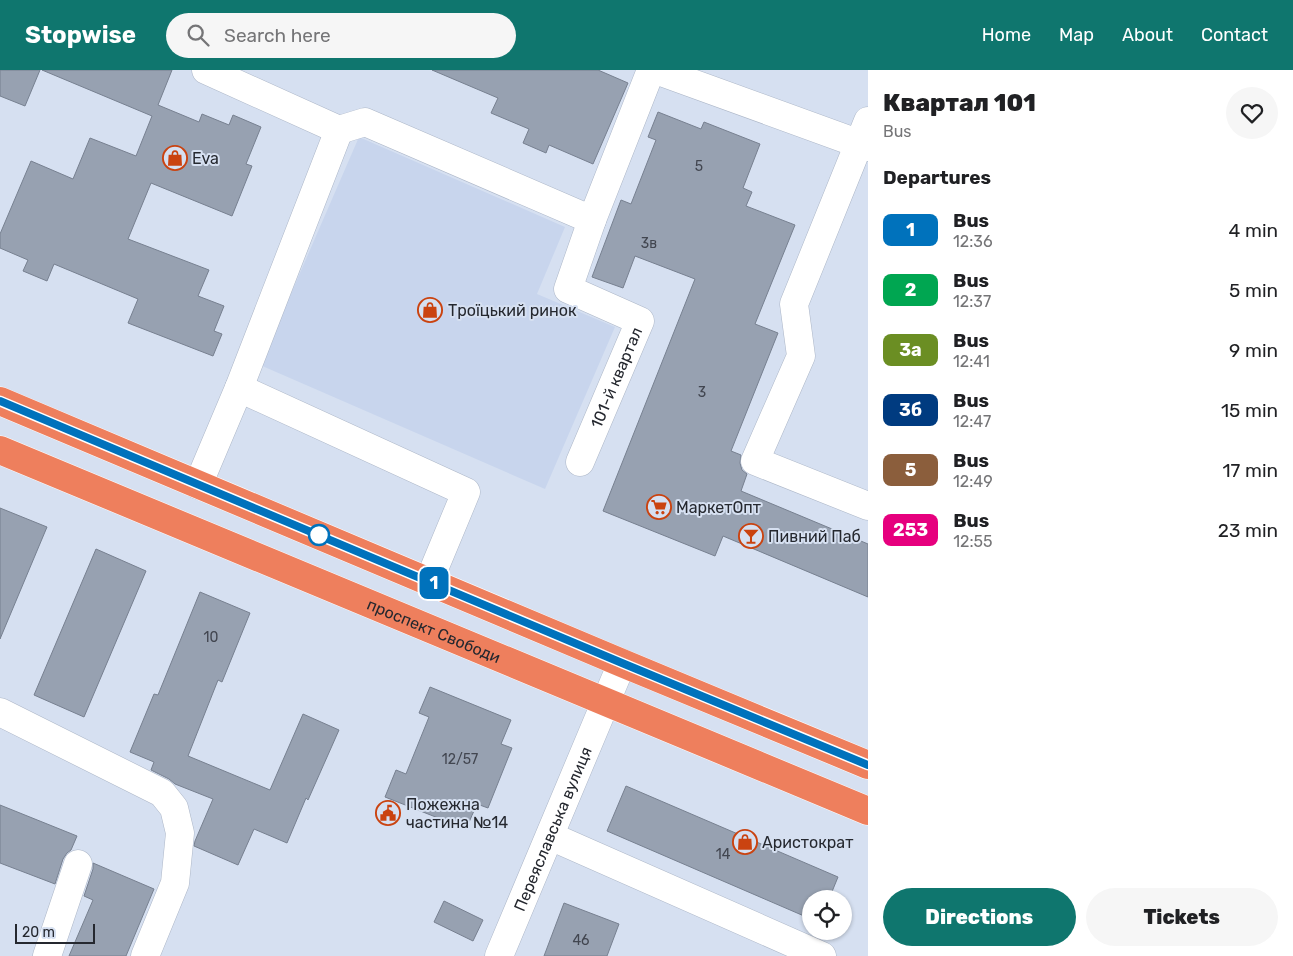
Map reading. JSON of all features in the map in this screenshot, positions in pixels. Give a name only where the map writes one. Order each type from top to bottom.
[{"type":"highway","points":[[0,401],[868,765]]},
{"type":"highway","name":"проспект Свободи","points":[[0,450],[868,811]]},
{"type":"street","points":[[206,70],[339,130],[365,122],[592,220],[651,70]]},
{"type":"street","points":[[656,70],[865,137],[794,304],[800,356],[755,461],[868,506]]},
{"type":"street","points":[[198,485],[239,388],[339,130]]},
{"type":"street","name":"101-й квартал","points":[[580,462],[640,321],[568,289],[592,220]]},
{"type":"street","points":[[239,388],[466,492],[429,581]]},
{"type":"street","name":"Переяславська вулиця","points":[[499,956],[622,663]]},
{"type":"street","points":[[0,712],[162,793],[174,808],[180,834],[175,883],[145,956]]},
{"type":"street","points":[[550,836],[822,956]]},
{"type":"street","points":[[46,956],[78,864]]},
{"type":"shaded area","name":"Троїцький ринок","points":[[359,137],[565,227],[537,294],[615,327],[545,489],[260,365]]},
{"type":"building","points":[[0,70],[40,70],[25,106],[0,96]]},
{"type":"building","points":[[42,70],[172,70],[158,105],[199,122],[202,114],[229,125],[233,115],[261,127],[246,164],[252,166],[232,216],[151,183],[128,239],[209,270],[198,296],[224,306],[214,331],[222,334],[213,356],[128,323],[138,299],[54,264],[47,281],[23,271],[28,260],[0,248],[0,234],[31,161],[73,179],[90,138],[136,156],[152,116]]},
{"type":"building","points":[[432,70],[598,70],[628,83],[593,164],[549,145],[546,153],[523,143],[529,129],[491,113],[498,98]]},
{"type":"building","points":[[658,112],[701,129],[704,122],[760,144],[743,188],[752,192],[746,206],[795,225],[755,324],[778,333],[731,451],[741,455],[740,463],[742,470],[747,474],[741,491],[868,544],[868,597],[723,536],[715,556],[603,511],[695,279],[635,256],[623,288],[592,277],[621,200],[631,204],[656,140],[648,137]]},
{"type":"building","points":[[0,508],[47,527],[0,639]]},
{"type":"building","points":[[96,549],[146,571],[84,717],[34,695]]},
{"type":"building","points":[[200,592],[250,613],[222,682],[218,680],[188,756],[270,790],[303,714],[339,730],[308,800],[306,798],[287,843],[254,829],[238,865],[194,846],[213,799],[175,784],[151,770],[154,762],[130,752],[154,694],[158,695]]},
{"type":"building","points":[[430,687],[511,720],[501,744],[512,748],[488,808],[477,804],[466,829],[385,797],[396,770],[406,774],[429,717],[419,713]]},
{"type":"building","points":[[626,786],[838,877],[833,890],[802,890],[802,915],[607,831]]},
{"type":"building","points":[[0,805],[77,836],[71,850],[63,859],[55,884],[0,863]]},
{"type":"building","points":[[93,863],[154,889],[126,956],[69,956],[93,900],[84,896],[93,869]]},
{"type":"building","points":[[444,901],[483,920],[473,941],[434,922]]},
{"type":"building","points":[[564,903],[619,924],[607,956],[544,956]]},
{"type":"bus line","name":"1","points":[[0,401],[868,765]]},
{"type":"place","name":"Eva","points":[[175,158]]},
{"type":"place","name":"Троїцький ринок","points":[[430,310]]},
{"type":"place","name":"МаркетОпт","points":[[659,507]]},
{"type":"place","name":"Пивний Паб","points":[[751,536]]},
{"type":"place","name":"Пожежна частина №14","points":[[388,813]]},
{"type":"place","name":"Аристократ","points":[[745,842]]}]
